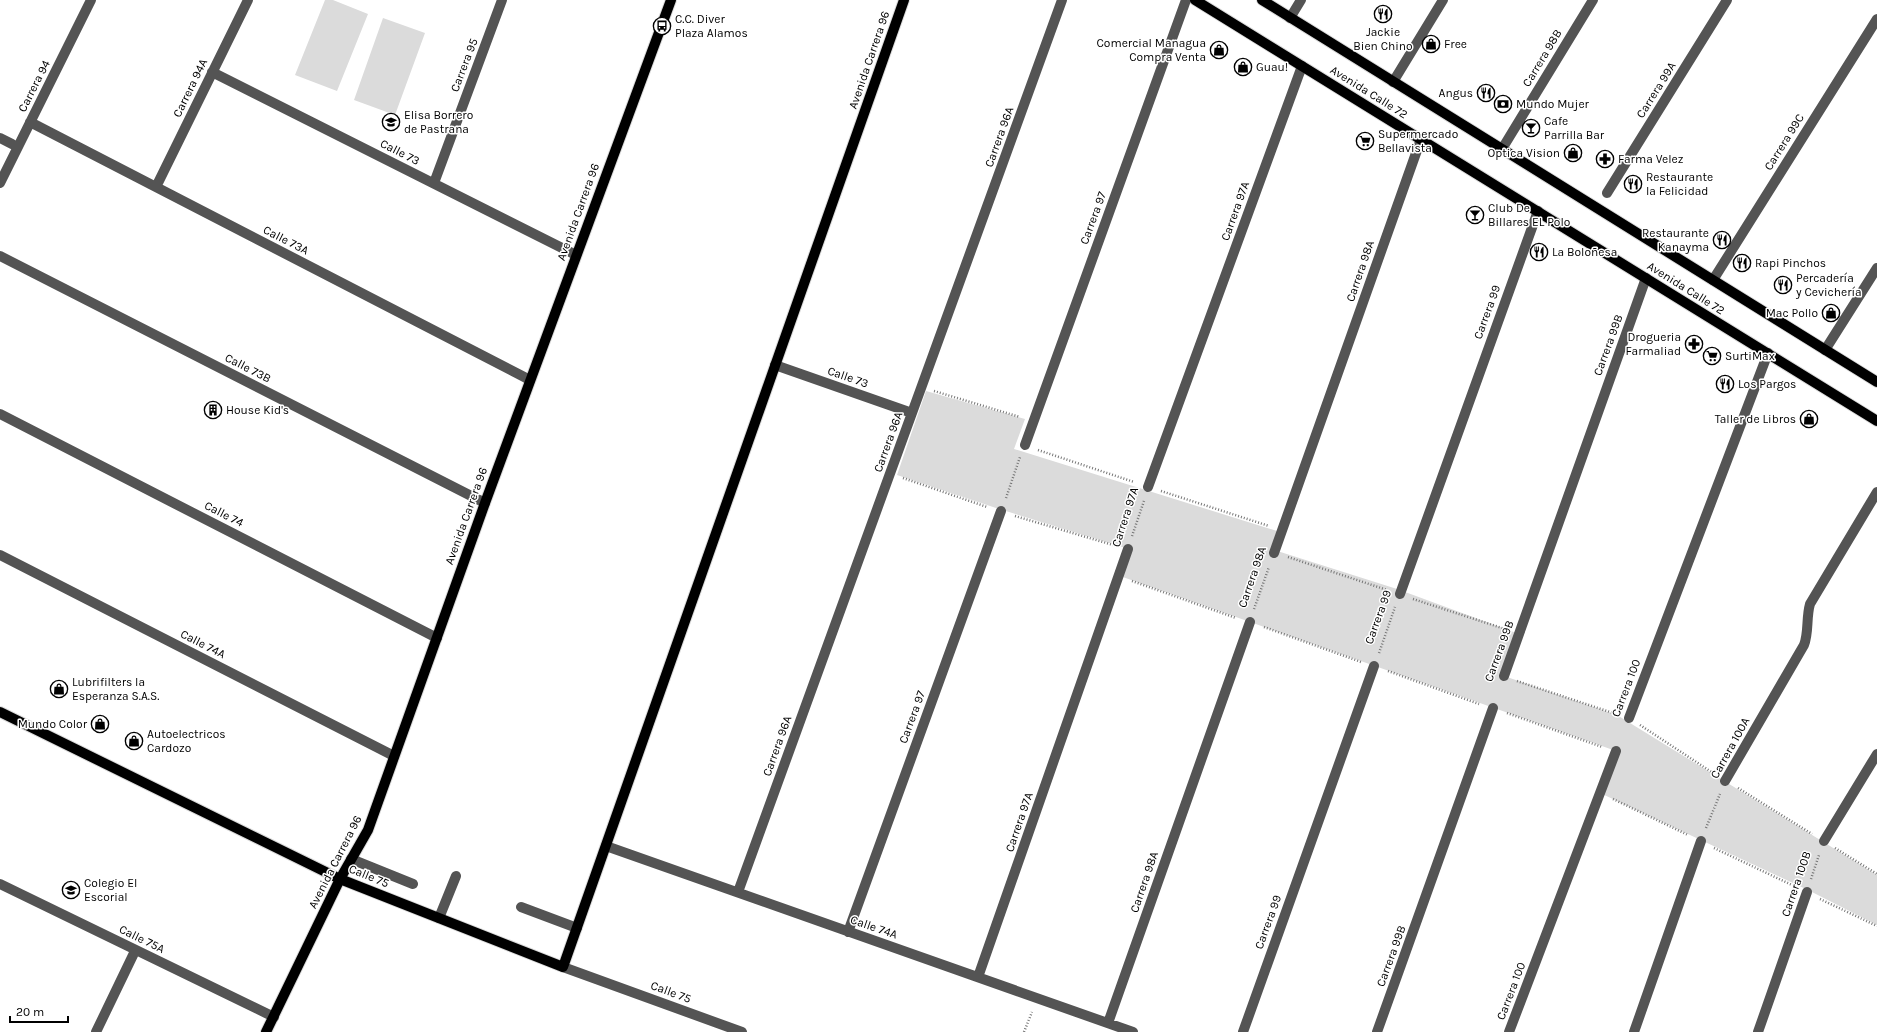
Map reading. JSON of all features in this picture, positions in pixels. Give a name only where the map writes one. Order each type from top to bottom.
[{"type":"main road","name":"Avenida Carrera 96","points":[[266,1032],[340,879],[368,830],[485,503],[671,0]]},
{"type":"main road","name":"Avenida Carrera 96","points":[[563,967],[904,0]]},
{"type":"main road","name":"Avenida Calle 72","points":[[1195,0],[1877,421]]},
{"type":"main road","name":"Avenida Calle 72","points":[[1262,0],[1877,382]]},
{"type":"main road","name":"Calle 75","points":[[0,712],[340,879],[563,967]]},
{"type":"street","name":"Carrera 94","points":[[0,183],[91,0]]},
{"type":"street","name":"Carrera 94A","points":[[156,187],[248,0]]},
{"type":"street","name":"Carrera 95","points":[[434,183],[502,0]]},
{"type":"street","name":"Carrera 96A","points":[[738,892],[1062,0]]},
{"type":"street","name":"Carrera 97","points":[[1025,445],[1186,0]]},
{"type":"street","points":[[1290,18],[1301,0]]},
{"type":"street","points":[[1393,82],[1443,0]]},
{"type":"street","name":"Carrera 98B","points":[[1502,149],[1593,0]]},
{"type":"street","name":"Carrera 99A","points":[[1607,193],[1727,0]]},
{"type":"street","name":"Carrera 99C","points":[[1712,280],[1877,19]]},
{"type":"street","name":"Carrera 97A","points":[[1148,487],[1302,66]]},
{"type":"street","name":"Calle 73","points":[[212,72],[576,255]]},
{"type":"street","name":"Calle 73A","points":[[30,122],[530,380]]},
{"type":"street","points":[[0,138],[12,144]]},
{"type":"street","name":"Carrera 98A","points":[[1274,553],[1421,139]]},
{"type":"street","name":"Carrera 99","points":[[1400,594],[1538,211]]},
{"type":"street","name":"Calle 73B","points":[[0,256],[485,503]]},
{"type":"street","points":[[1825,350],[1877,268]]},
{"type":"street","name":"Carrera 99B","points":[[1504,676],[1646,278]]},
{"type":"street","name":"Carrera 100","points":[[1629,718],[1768,353]]},
{"type":"street","name":"Calle 73","points":[[775,365],[912,413]]},
{"type":"street","name":"Calle 74","points":[[0,414],[437,638]]},
{"type":"street","name":"Carrera 100A","points":[[1725,781],[1804,646],[1807,637],[1810,604],[1877,492]]},
{"type":"street","name":"Carrera 97","points":[[848,932],[1001,511]]},
{"type":"street","name":"Carrera 97A","points":[[978,977],[1128,549]]},
{"type":"street","name":"Calle 74A","points":[[0,555],[394,756]]},
{"type":"street","name":"Carrera 98A","points":[[1108,1023],[1250,622]]},
{"type":"street","name":"Carrera 99","points":[[1243,1032],[1374,666]]},
{"type":"street","name":"Carrera 99B","points":[[1377,1032],[1492,708]]},
{"type":"street","name":"Carrera 100","points":[[1509,1032],[1616,751]]},
{"type":"street","name":"Carrera 100B","points":[[1824,841],[1877,754]]},
{"type":"street","points":[[1634,1032],[1700,841]]},
{"type":"street","name":"Calle 74A","points":[[606,846],[1133,1032]]},
{"type":"street","points":[[351,859],[413,884]]},
{"type":"street","points":[[439,918],[456,876]]},
{"type":"street","name":"Calle 75A","points":[[0,884],[135,951],[274,1016]]},
{"type":"street","name":"Carrera 100B","points":[[1758,1032],[1807,892]]},
{"type":"street","points":[[521,907],[578,928]]},
{"type":"street","points":[[96,1032],[135,951]]},
{"type":"street","name":"Calle 75","points":[[563,967],[731,1030],[742,1032]]},
{"type":"path","points":[[921,387],[1034,421]]},
{"type":"path","points":[[1001,511],[1025,445]]},
{"type":"path","name":"Carrera 97A","points":[[1128,549],[1148,487]]},
{"type":"path","name":"Carrera 98A","points":[[1250,622],[1274,553]]},
{"type":"path","points":[[1119,576],[1616,751]]},
{"type":"path","name":"Carrera 99","points":[[1374,666],[1400,594]]},
{"type":"path","points":[[1504,676],[1629,718],[1725,781],[1877,874]]},
{"type":"path","name":"Carrera 100A","points":[[1700,841],[1725,781]]},
{"type":"path","points":[[1600,793],[1877,926]]},
{"type":"path","name":"Carrera 100B","points":[[1807,892],[1824,841]]},
{"type":"path","points":[[1024,1032],[1038,998]]},
{"type":"shaded area","points":[[325,0],[333,0],[368,14],[337,91],[295,75]]},
{"type":"shaded area","points":[[383,18],[425,33],[395,115],[354,100]]},
{"type":"shaded area","points":[[926,391],[1025,419],[1014,449],[1277,531],[1271,549],[1397,589],[1519,634],[1504,676],[1617,715],[1877,875],[1877,925],[1808,890],[1600,793],[1616,751],[1120,576],[1129,549],[996,508],[897,475]]},
{"type":"place","name":"Jackie Bien Chino","points":[[1383,14]]},
{"type":"place","name":"C.C. Diver Plaza Alamos","points":[[662,26]]},
{"type":"place","name":"Free","points":[[1431,44]]},
{"type":"place","name":"Comercial Managua Compra Venta","points":[[1219,50]]},
{"type":"place","name":"Guau!","points":[[1243,67]]},
{"type":"place","name":"Angus","points":[[1486,93]]},
{"type":"place","name":"Mundo Mujer","points":[[1503,104]]},
{"type":"place","name":"Elisa Borrero de Pastrana","points":[[391,122]]},
{"type":"place","name":"Cafe Parrilla Bar","points":[[1531,128]]},
{"type":"place","name":"Supermercado Bellavista","points":[[1365,141]]},
{"type":"place","name":"Optica Vision","points":[[1573,153]]},
{"type":"place","name":"Farma Velez","points":[[1605,159]]},
{"type":"place","name":"Restaurante la Felicidad","points":[[1633,184]]},
{"type":"place","name":"Club De Billares EL Polo","points":[[1475,215]]},
{"type":"place","name":"Restaurante Kanayma","points":[[1722,240]]},
{"type":"place","name":"La Boloñesa","points":[[1539,252]]},
{"type":"place","name":"Rapi Pinchos","points":[[1742,263]]},
{"type":"place","name":"Percadería y Cevichería","points":[[1783,285]]},
{"type":"place","name":"Mac Pollo","points":[[1831,313]]},
{"type":"place","name":"Drogueria Farmaliad","points":[[1694,344]]},
{"type":"place","name":"SurtiMax","points":[[1712,356]]},
{"type":"place","name":"Los Pargos","points":[[1725,384]]},
{"type":"place","name":"House Kid's","points":[[213,410]]},
{"type":"place","name":"Taller de Libros","points":[[1809,419]]},
{"type":"place","name":"Lubrifilters la Esperanza S.A.S.","points":[[59,689]]},
{"type":"place","name":"Mundo Color","points":[[100,724]]},
{"type":"place","name":"Autoelectricos Cardozo","points":[[134,741]]},
{"type":"place","name":"Colegio El Escorial","points":[[71,890]]}]
